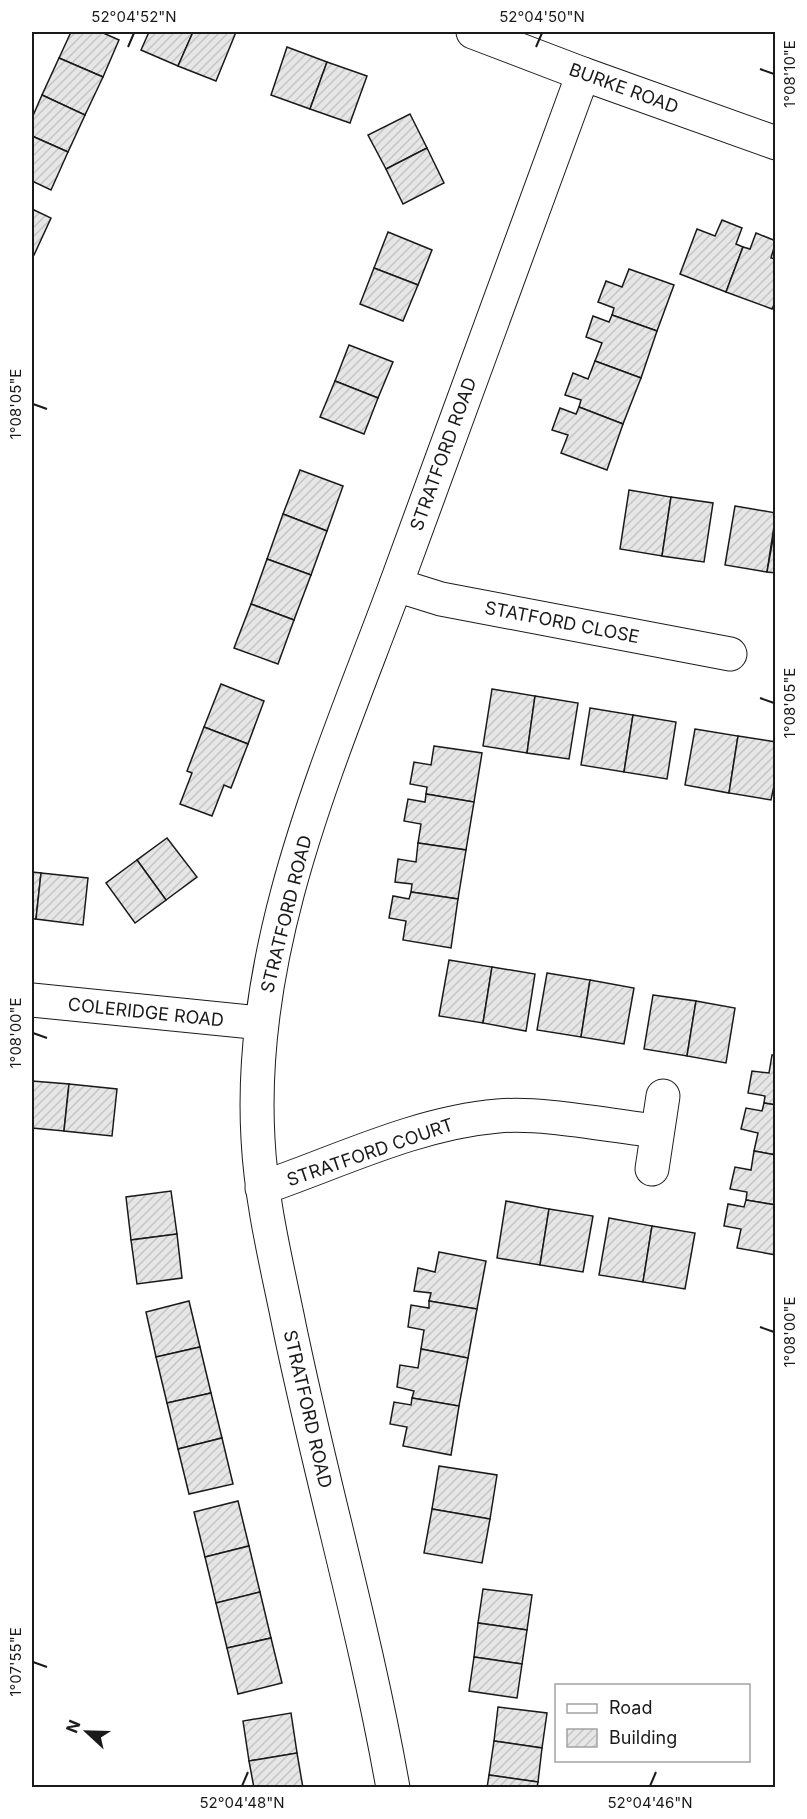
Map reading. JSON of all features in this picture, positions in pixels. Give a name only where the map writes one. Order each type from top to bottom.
[{"type":"street","name":"BURKE ROAD","points":[[473,32],[776,143]]},
{"type":"street","name":"STRATFORD ROAD","points":[[393,1788],[352,1597],[309,1424],[262,1188],[257,1091],[261,1023],[292,876],[309,819],[583,74]]},
{"type":"street","name":"STATFORD CLOSE","points":[[396,585],[441,599],[730,654]]},
{"type":"street","name":"COLERIDGE ROAD","points":[[32,1000],[261,1023]]},
{"type":"street","points":[[652,1169],[663,1096]]},
{"type":"street","name":"STRATFORD COURT","points":[[262,1188],[425,1130],[475,1119],[518,1115],[657,1131]]},
{"type":"building","points":[[71,32],[101,32],[119,40],[103,77],[59,58]]},
{"type":"building","points":[[149,32],[193,32],[178,66],[141,50]]},
{"type":"building","points":[[193,32],[236,32],[216,81],[178,66]]},
{"type":"building","points":[[287,47],[327,62],[310,109],[271,95]]},
{"type":"building","points":[[59,58],[103,77],[85,115],[42,95]]},
{"type":"building","points":[[327,62],[367,76],[350,123],[310,109]]},
{"type":"building","points":[[42,95],[85,115],[68,152],[32,136],[32,118]]},
{"type":"building","points":[[410,114],[427,148],[386,169],[368,135]]},
{"type":"building","points":[[32,136],[68,152],[51,190],[32,181]]},
{"type":"building","points":[[427,148],[444,183],[403,204],[386,169]]},
{"type":"building","points":[[32,209],[51,218],[34,255],[32,254]]},
{"type":"building","points":[[722,220],[742,228],[736,244],[743,247],[726,292],[680,274],[697,229],[715,236]]},
{"type":"building","points":[[388,232],[432,250],[418,285],[374,268]]},
{"type":"building","points":[[756,233],[776,241],[771,258],[776,259],[776,300],[772,309],[726,292],[743,247],[750,249]]},
{"type":"building","points":[[374,268],[418,285],[403,321],[360,304]]},
{"type":"building","points":[[629,269],[674,285],[657,331],[612,315],[614,308],[598,302],[606,281],[622,287]]},
{"type":"building","points":[[612,315],[657,331],[641,378],[595,361],[602,343],[586,337],[593,316],[609,322]]},
{"type":"building","points":[[349,345],[393,362],[378,398],[335,381]]},
{"type":"building","points":[[595,361],[641,378],[623,424],[579,407],[581,400],[565,395],[573,373],[588,379]]},
{"type":"building","points":[[335,381],[378,398],[364,434],[320,417]]},
{"type":"building","points":[[579,407],[623,424],[607,470],[561,453],[568,435],[552,430],[560,408],[576,414]]},
{"type":"building","points":[[300,470],[343,486],[327,531],[283,514]]},
{"type":"building","points":[[629,490],[671,497],[662,556],[620,549]]},
{"type":"building","points":[[671,497],[713,503],[704,562],[662,556]]},
{"type":"building","points":[[735,506],[776,513],[767,572],[725,565]]},
{"type":"building","points":[[283,514],[327,531],[311,575],[267,559]]},
{"type":"building","points":[[776,522],[776,573],[767,572]]},
{"type":"building","points":[[267,559],[311,575],[294,620],[251,604]]},
{"type":"building","points":[[251,604],[294,620],[278,664],[234,648]]},
{"type":"building","points":[[221,684],[264,701],[248,744],[204,727]]},
{"type":"building","points":[[492,689],[535,696],[527,753],[483,746]]},
{"type":"building","points":[[535,696],[578,703],[569,759],[527,753]]},
{"type":"building","points":[[590,708],[633,715],[624,772],[581,765]]},
{"type":"building","points":[[633,715],[676,722],[667,779],[624,772]]},
{"type":"building","points":[[204,727],[248,744],[231,788],[224,785],[212,816],[180,804],[192,773],[187,771]]},
{"type":"building","points":[[695,729],[738,736],[729,793],[685,785]]},
{"type":"building","points":[[738,736],[776,742],[776,776],[771,800],[729,793]]},
{"type":"building","points":[[434,746],[482,753],[474,802],[426,794],[427,787],[410,784],[414,762],[431,765]]},
{"type":"building","points":[[426,794],[474,802],[466,850],[418,843],[421,824],[404,821],[408,799],[425,802]]},
{"type":"building","points":[[167,838],[197,877],[166,900],[137,860]]},
{"type":"building","points":[[418,843],[466,850],[458,899],[411,892],[412,884],[395,882],[398,859],[416,862]]},
{"type":"building","points":[[137,860],[166,900],[135,923],[106,883]]},
{"type":"building","points":[[32,872],[41,873],[36,919],[32,919]]},
{"type":"building","points":[[41,873],[88,878],[83,925],[36,919]]},
{"type":"building","points":[[411,892],[458,899],[451,948],[403,940],[406,921],[389,918],[393,896],[409,899]]},
{"type":"building","points":[[449,960],[492,967],[483,1023],[439,1016]]},
{"type":"building","points":[[492,967],[535,974],[526,1031],[483,1023]]},
{"type":"building","points":[[547,973],[590,980],[581,1037],[537,1030]]},
{"type":"building","points":[[590,980],[634,988],[624,1044],[581,1037]]},
{"type":"building","points":[[653,995],[696,1001],[687,1056],[644,1049]]},
{"type":"building","points":[[696,1001],[735,1008],[726,1063],[687,1056]]},
{"type":"building","points":[[772,1055],[776,1055],[776,1105],[764,1103],[765,1096],[748,1093],[752,1071],[769,1073]]},
{"type":"building","points":[[32,1081],[69,1084],[64,1131],[32,1128]]},
{"type":"building","points":[[69,1084],[117,1089],[112,1136],[64,1131]]},
{"type":"building","points":[[764,1103],[776,1105],[776,1155],[754,1151],[758,1133],[741,1129],[746,1108],[762,1111]]},
{"type":"building","points":[[754,1151],[776,1155],[776,1205],[746,1200],[747,1192],[730,1189],[735,1167],[751,1170]]},
{"type":"building","points":[[171,1191],[177,1234],[131,1240],[126,1197]]},
{"type":"building","points":[[746,1200],[776,1205],[776,1255],[737,1248],[741,1229],[724,1226],[728,1204],[744,1207]]},
{"type":"building","points":[[506,1201],[549,1209],[540,1265],[497,1258]]},
{"type":"building","points":[[549,1209],[593,1216],[583,1272],[540,1265]]},
{"type":"building","points":[[609,1218],[652,1226],[643,1282],[599,1275]]},
{"type":"building","points":[[652,1226],[695,1233],[685,1289],[643,1282]]},
{"type":"building","points":[[177,1234],[182,1278],[137,1284],[131,1240]]},
{"type":"building","points":[[439,1252],[486,1261],[477,1309],[429,1301],[431,1293],[414,1291],[418,1268],[435,1272]]},
{"type":"building","points":[[189,1301],[200,1347],[156,1357],[146,1312]]},
{"type":"building","points":[[429,1301],[477,1309],[468,1358],[421,1349],[424,1330],[408,1327],[411,1305],[429,1308]]},
{"type":"building","points":[[200,1347],[211,1393],[167,1403],[156,1357]]},
{"type":"building","points":[[421,1349],[468,1358],[459,1406],[412,1398],[414,1391],[397,1387],[400,1365],[418,1368]]},
{"type":"building","points":[[211,1393],[222,1438],[178,1449],[167,1403]]},
{"type":"building","points":[[412,1398],[459,1406],[451,1455],[403,1446],[407,1427],[390,1424],[394,1402],[411,1405]]},
{"type":"building","points":[[222,1438],[233,1484],[189,1494],[178,1449]]},
{"type":"building","points":[[439,1466],[497,1475],[490,1519],[432,1509]]},
{"type":"building","points":[[238,1501],[249,1546],[205,1557],[194,1512]]},
{"type":"building","points":[[432,1509],[490,1519],[482,1563],[424,1553]]},
{"type":"building","points":[[249,1546],[260,1592],[216,1603],[205,1557]]},
{"type":"building","points":[[483,1589],[532,1595],[527,1630],[478,1623]]},
{"type":"building","points":[[260,1592],[271,1638],[227,1648],[216,1603]]},
{"type":"building","points":[[478,1623],[527,1630],[522,1664],[474,1657]]},
{"type":"building","points":[[271,1638],[282,1683],[238,1694],[227,1648]]},
{"type":"building","points":[[474,1657],[522,1664],[517,1698],[469,1691]]},
{"type":"building","points":[[498,1707],[547,1713],[542,1748],[494,1741]]},
{"type":"building","points":[[291,1713],[297,1753],[249,1761],[243,1721]]},
{"type":"building","points":[[494,1741],[542,1748],[538,1782],[489,1775]]},
{"type":"building","points":[[297,1753],[303,1788],[254,1788],[249,1761]]},
{"type":"building","points":[[489,1775],[538,1782],[537,1788],[487,1788]]}]
